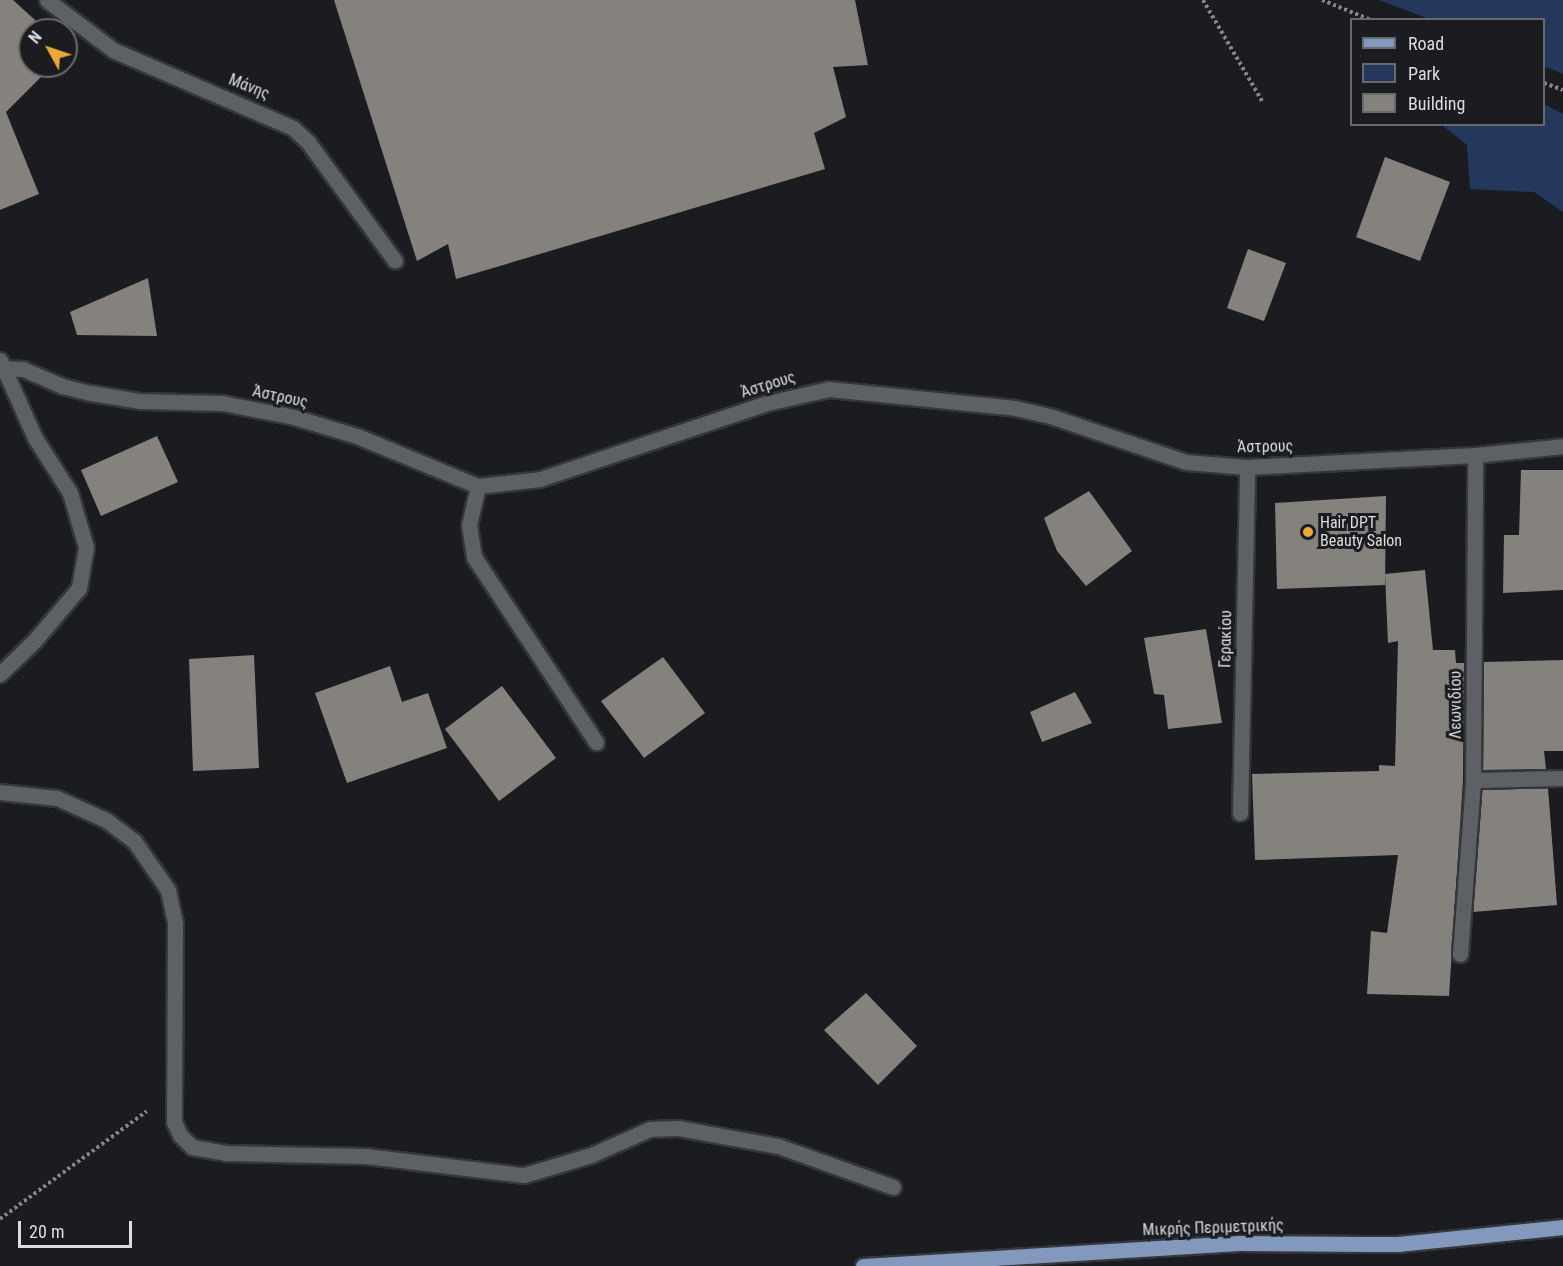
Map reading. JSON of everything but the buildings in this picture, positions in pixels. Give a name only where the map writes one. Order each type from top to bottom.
[{"type":"main road","name":"Μικρής Περιμετρικής","points":[[863,1266],[1217,1244],[1398,1244],[1563,1227]]},
{"type":"street","name":"Μάνης","points":[[47,0],[113,50],[293,128],[308,142],[395,261]]},
{"type":"street","name":"Άστρους","points":[[1,364],[23,369],[62,386],[100,395],[140,401],[222,404],[294,417],[357,436],[478,486],[540,479],[767,403],[829,389],[1015,408],[1053,417],[1186,462],[1247,467],[1475,455],[1563,446]]},
{"type":"street","points":[[0,674],[35,640],[79,588],[86,547],[70,493],[35,438],[1,364]]},
{"type":"street","name":"Λεωνιδίου","points":[[1460,954],[1473,780],[1475,455]]},
{"type":"street","name":"Γερακίου","points":[[1240,813],[1247,467]]},
{"type":"street","points":[[478,486],[469,525],[474,557],[596,742]]},
{"type":"street","points":[[1473,780],[1563,778]]},
{"type":"street","points":[[0,792],[31,792],[80,806],[134,841],[153,864],[168,890],[175,924],[174,1122],[180,1135],[192,1147],[225,1153],[366,1156],[524,1174],[591,1155],[650,1129],[678,1128],[778,1146],[893,1187]]},
{"type":"path","points":[[1203,0],[1262,102]]},
{"type":"path","points":[[1322,0],[1366,18]]},
{"type":"path","points":[[1545,83],[1563,90]]},
{"type":"path","points":[[0,1219],[174,1091]]},
{"type":"green space","points":[[1379,0],[1563,0],[1563,74],[1545,66],[1545,18],[1426,18]]},
{"type":"green space","points":[[1545,105],[1563,114],[1563,212],[1534,192],[1470,189],[1467,145],[1443,126],[1545,126]]},
{"type":"place","name":"Hair DPT Beauty Salon","points":[[1308,532]]}]
